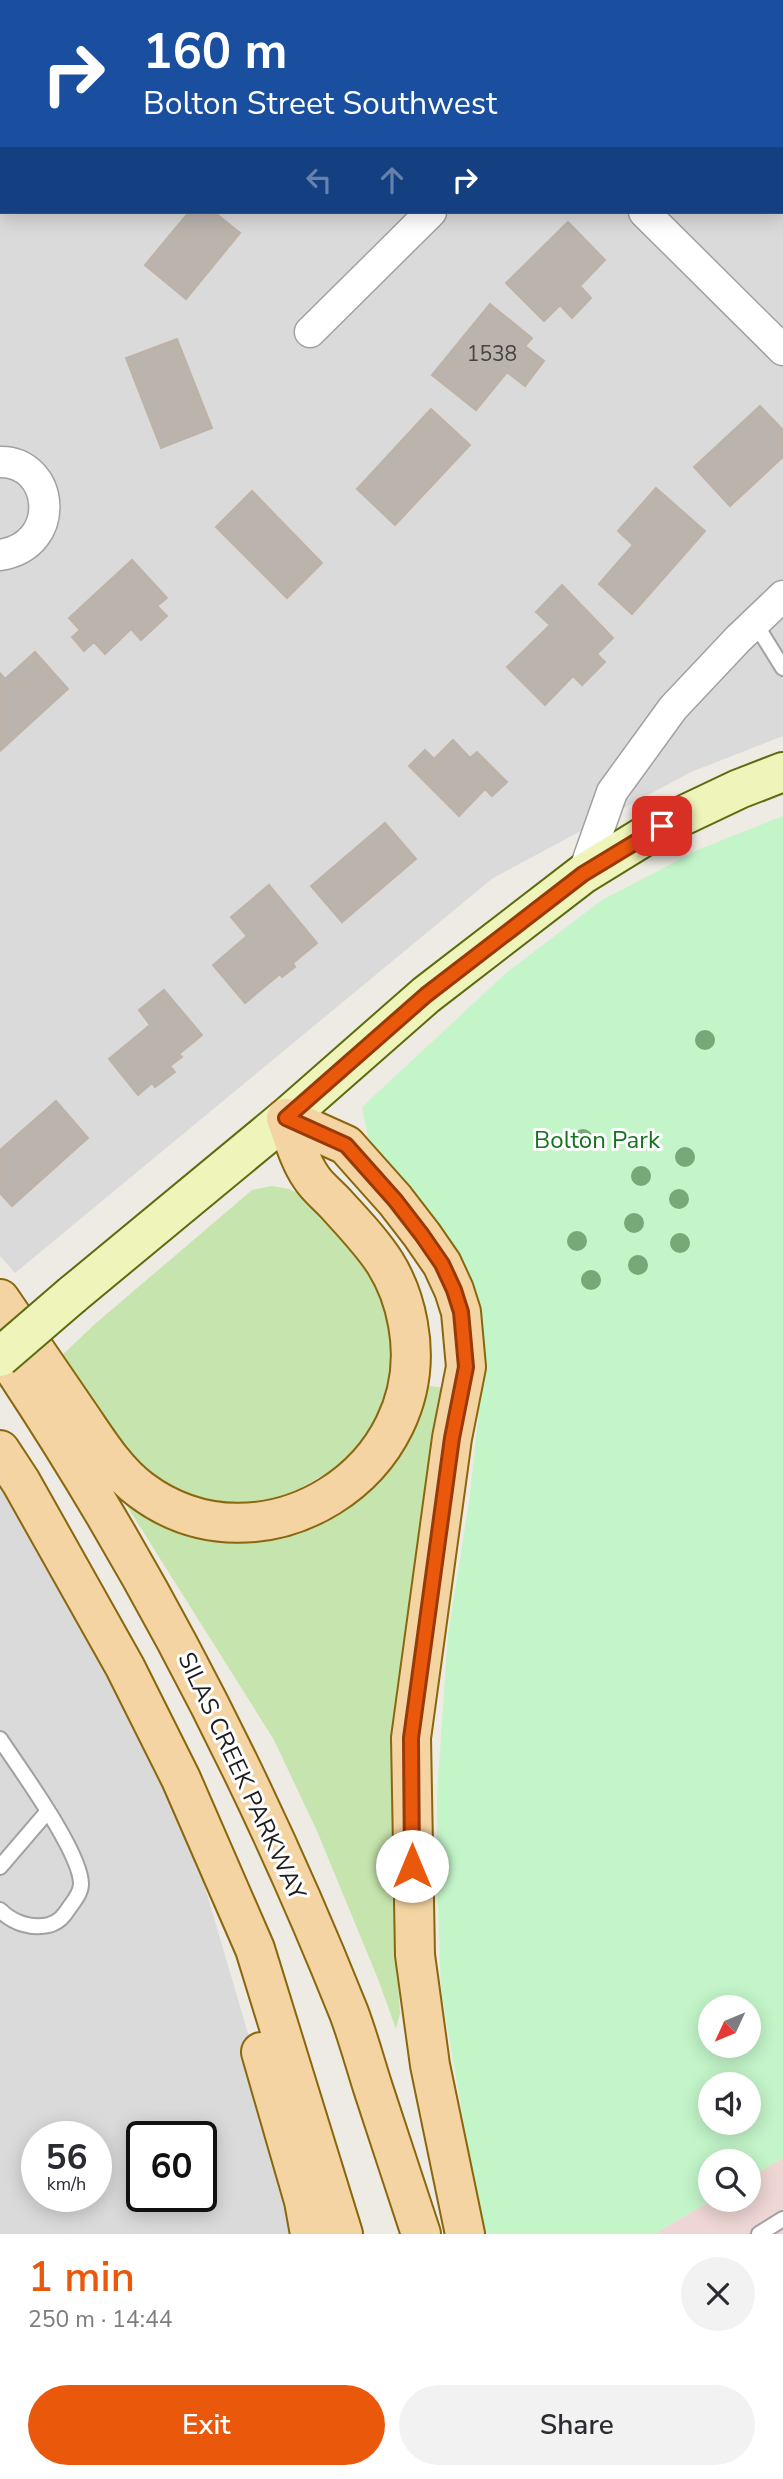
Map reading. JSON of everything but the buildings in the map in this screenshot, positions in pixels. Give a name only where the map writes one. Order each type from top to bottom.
[{"type":"main road","points":[[0,1299],[105,1451],[139,1489],[163,1504],[189,1516],[214,1522],[241,1524],[288,1515],[325,1499],[348,1484],[371,1462],[400,1417],[408,1390],[411,1360],[408,1326],[402,1297],[390,1268],[374,1246],[310,1176],[286,1118]]},
{"type":"main road","points":[[286,1118],[346,1145],[395,1200],[442,1264],[461,1312],[466,1367],[452,1438],[411,1738],[415,1955],[430,2065],[465,2234]]},
{"type":"main road","name":"SILAS CREEK PARKWAY","points":[[0,1348],[69,1455],[185,1653],[281,1854],[349,2015],[421,2234]]},
{"type":"main road","points":[[0,1450],[21,1482],[125,1667],[181,1779],[255,1949],[343,2234]]},
{"type":"main road","points":[[255,1949],[255,2031],[304,2201],[310,2234]]},
{"type":"street","points":[[310,332],[429,214]]},
{"type":"street","points":[[645,214],[783,350]]},
{"type":"street","points":[[0,462],[20,467],[33,476],[41,489],[45,504],[44,520],[38,534],[14,553],[0,555]]},
{"type":"street","points":[[583,874],[612,792],[673,708],[783,596]]},
{"type":"street","points":[[0,1357],[286,1118],[426,995],[583,874],[662,826],[739,789],[783,772]]},
{"type":"lane","points":[[755,623],[783,668]]},
{"type":"lane","points":[[0,1739],[48,1811],[78,1869],[81,1886],[76,1898],[56,1923],[41,1927],[23,1925],[0,1910]]},
{"type":"lane","points":[[0,1867],[48,1811]]},
{"type":"lane","points":[[759,2234],[783,2219]]},
{"type":"shaded area","points":[[0,214],[783,214],[783,736],[691,772],[493,878],[15,1273],[0,1256]]},
{"type":"shaded area","points":[[0,1468],[162,1741],[307,2234],[0,2234]]},
{"type":"shaded area","points":[[783,2158],[783,2234],[654,2234],[698,2208],[698,2212],[761,2212],[761,2171]]},
{"type":"green space","name":"Bolton Park","points":[[783,816],[783,2158],[761,2171],[761,2149],[698,2149],[698,2208],[654,2234],[486,2234],[476,2193],[441,1990],[437,1878],[437,1794],[448,1635],[470,1495],[485,1351],[462,1271],[368,1137],[362,1107],[506,973],[602,900],[700,849]]},
{"type":"green space","points":[[272,1186],[289,1189],[313,1201],[367,1266],[384,1298],[392,1335],[391,1372],[385,1402],[370,1433],[347,1461],[289,1495],[258,1503],[227,1504],[192,1500],[124,1458],[59,1358],[252,1190]]},
{"type":"green space","points":[[420,1385],[447,1388],[426,1486],[396,1693],[391,1875],[400,2013],[396,2029],[317,1831],[274,1740],[115,1487],[297,1529]]},
{"type":"route","points":[[412,1866],[411,1738],[452,1438],[466,1367],[461,1312],[442,1264],[395,1200],[346,1145],[286,1118],[426,995],[583,874],[662,826]]}]
